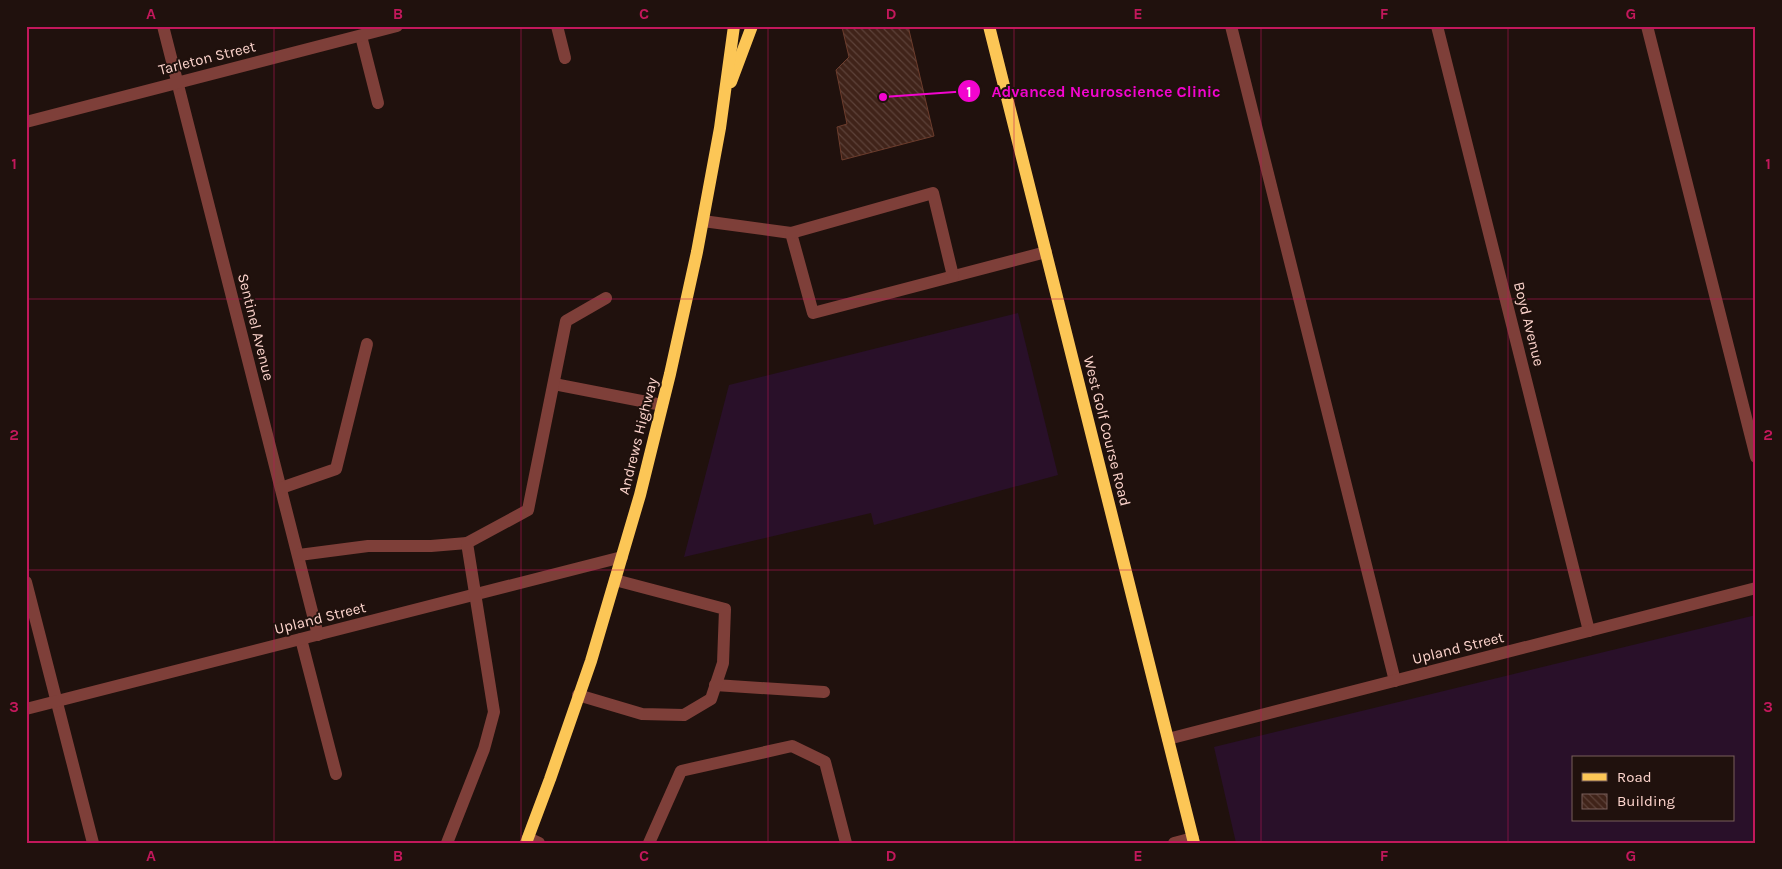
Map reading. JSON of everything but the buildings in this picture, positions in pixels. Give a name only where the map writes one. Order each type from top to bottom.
[{"type":"main road","name":"Andrews Highway","points":[[531,841],[550,779],[591,661],[640,495],[697,252],[724,103],[734,26]]},
{"type":"main road","points":[[724,103],[752,26]]},
{"type":"main road","name":"West Golf Course Road","points":[[989,26],[1194,840]]},
{"type":"street","name":"Sentinel Avenue","points":[[163,26],[318,635]]},
{"type":"street","name":"Tarleton Street","points":[[26,122],[397,26]]},
{"type":"street","points":[[557,26],[565,58]]},
{"type":"street","points":[[1231,26],[1395,680]]},
{"type":"street","name":"Boyd Avenue","points":[[1437,26],[1589,631]]},
{"type":"street","points":[[1647,26],[1756,457]]},
{"type":"street","points":[[361,36],[378,103]]},
{"type":"street","points":[[703,222],[791,234],[932,193],[954,276]]},
{"type":"street","points":[[791,234],[813,312],[1046,252]]},
{"type":"street","points":[[299,555],[368,546],[432,546],[467,543],[528,510],[566,321],[606,298]]},
{"type":"street","points":[[281,488],[336,469],[367,344]]},
{"type":"street","points":[[554,384],[662,405]]},
{"type":"street","points":[[447,843],[484,749],[494,712],[467,543]]},
{"type":"street","name":"Upland Street","points":[[26,709],[622,557]]},
{"type":"street","points":[[578,696],[642,714],[684,715],[711,698],[723,662],[725,609],[615,580]]},
{"type":"street","points":[[26,582],[93,843]]},
{"type":"street","name":"Upland Street","points":[[1168,739],[1756,588]]},
{"type":"street","points":[[302,639],[336,774]]},
{"type":"street","points":[[715,685],[824,692]]},
{"type":"street","points":[[649,843],[681,771],[792,746],[825,762],[846,843]]},
{"type":"street","points":[[1174,843],[1194,840]]},
{"type":"shaded area","points":[[1018,313],[1058,475],[874,525],[871,513],[684,557],[729,385]]},
{"type":"shaded area","points":[[1756,615],[1756,843],[1236,843],[1214,747]]},
{"type":"place","name":"Advanced Neuroscience Clinic","points":[[883,97]]}]
